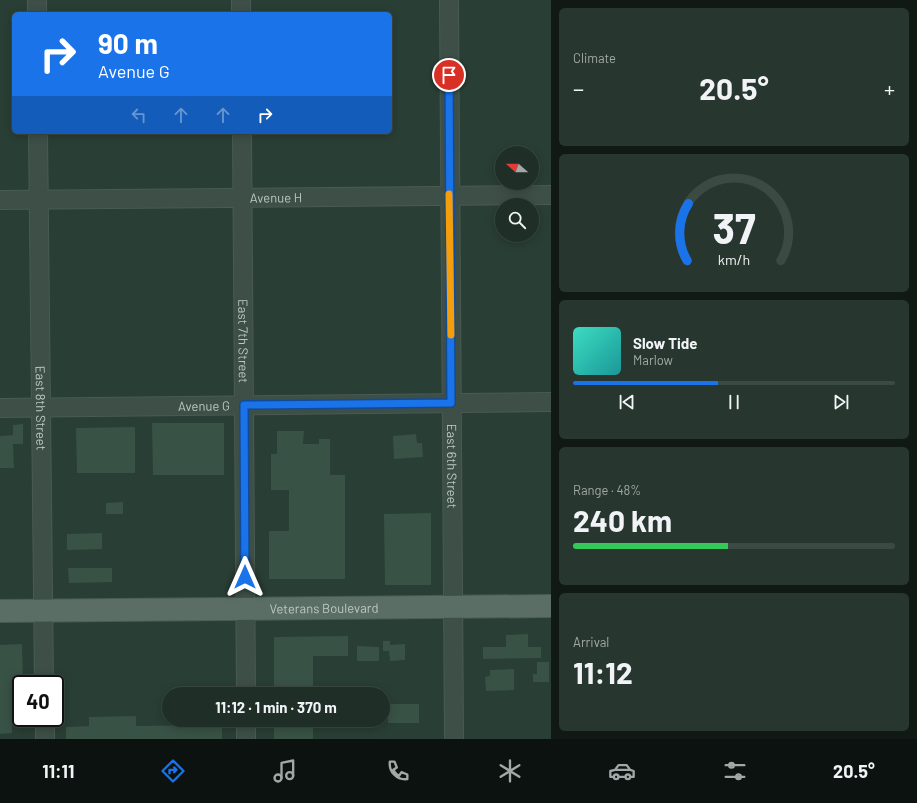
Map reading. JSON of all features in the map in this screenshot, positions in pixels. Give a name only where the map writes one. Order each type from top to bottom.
[{"type":"main road","name":"Veterans Boulevard","points":[[0,611],[551,606]]},
{"type":"street","points":[[37,0],[37,12]]},
{"type":"street","points":[[241,0],[241,12]]},
{"type":"street","name":"East 6th Street","points":[[449,0],[449,196],[454,739]]},
{"type":"street","name":"East 8th Street","points":[[38,134],[44,675]]},
{"type":"street","name":"East 7th Street","points":[[242,134],[246,687]]},
{"type":"street","name":"Avenue H","points":[[0,200],[242,196],[551,195]]},
{"type":"street","name":"Avenue G","points":[[0,408],[551,402]]},
{"type":"street","points":[[45,727],[45,739]]},
{"type":"street","points":[[246,727],[246,739]]},
{"type":"building","points":[[152,423],[224,423],[224,475],[153,475]]},
{"type":"building","points":[[23,424],[23,444],[13,444],[14,468],[0,468],[0,436],[13,435],[13,425]]},
{"type":"building","points":[[135,427],[135,473],[77,473],[76,428]]},
{"type":"building","points":[[277,431],[304,431],[303,444],[319,444],[319,439],[330,439],[330,475],[345,475],[345,579],[269,579],[269,531],[289,531],[289,490],[271,490],[271,454],[277,454]]},
{"type":"building","points":[[416,434],[417,443],[422,443],[423,457],[394,459],[393,436]]},
{"type":"building","points":[[123,502],[123,514],[106,514],[106,503]]},
{"type":"building","points":[[431,513],[431,585],[385,585],[384,514]]},
{"type":"building","points":[[102,533],[102,549],[67,550],[67,534]]},
{"type":"building","points":[[68,568],[112,568],[112,582],[69,583]]},
{"type":"building","points":[[528,634],[528,647],[541,647],[541,658],[483,659],[483,647],[506,647],[506,635]]},
{"type":"building","points":[[348,636],[348,656],[313,656],[313,687],[274,687],[274,637]]},
{"type":"building","points":[[383,641],[390,641],[390,645],[405,644],[405,660],[390,661],[389,651],[383,651]]},
{"type":"building","points":[[22,644],[23,675],[12,675],[12,733],[0,734],[0,645]]},
{"type":"building","points":[[357,646],[379,647],[379,661],[357,661]]},
{"type":"building","points":[[537,662],[549,662],[549,682],[533,682],[533,674],[537,674]]},
{"type":"building","points":[[514,669],[514,690],[486,691],[485,677],[490,676],[490,670]]},
{"type":"building","points":[[390,704],[419,704],[419,723],[390,723]]},
{"type":"building","points":[[136,716],[136,726],[222,727],[222,739],[66,739],[66,727],[89,726],[89,717]]},
{"type":"building","points":[[274,727],[313,727],[313,739],[274,739]]},
{"type":"slow traffic","points":[[449,194],[451,335]]},
{"type":"route","points":[[245,577],[244,405],[451,403],[449,75]]}]
